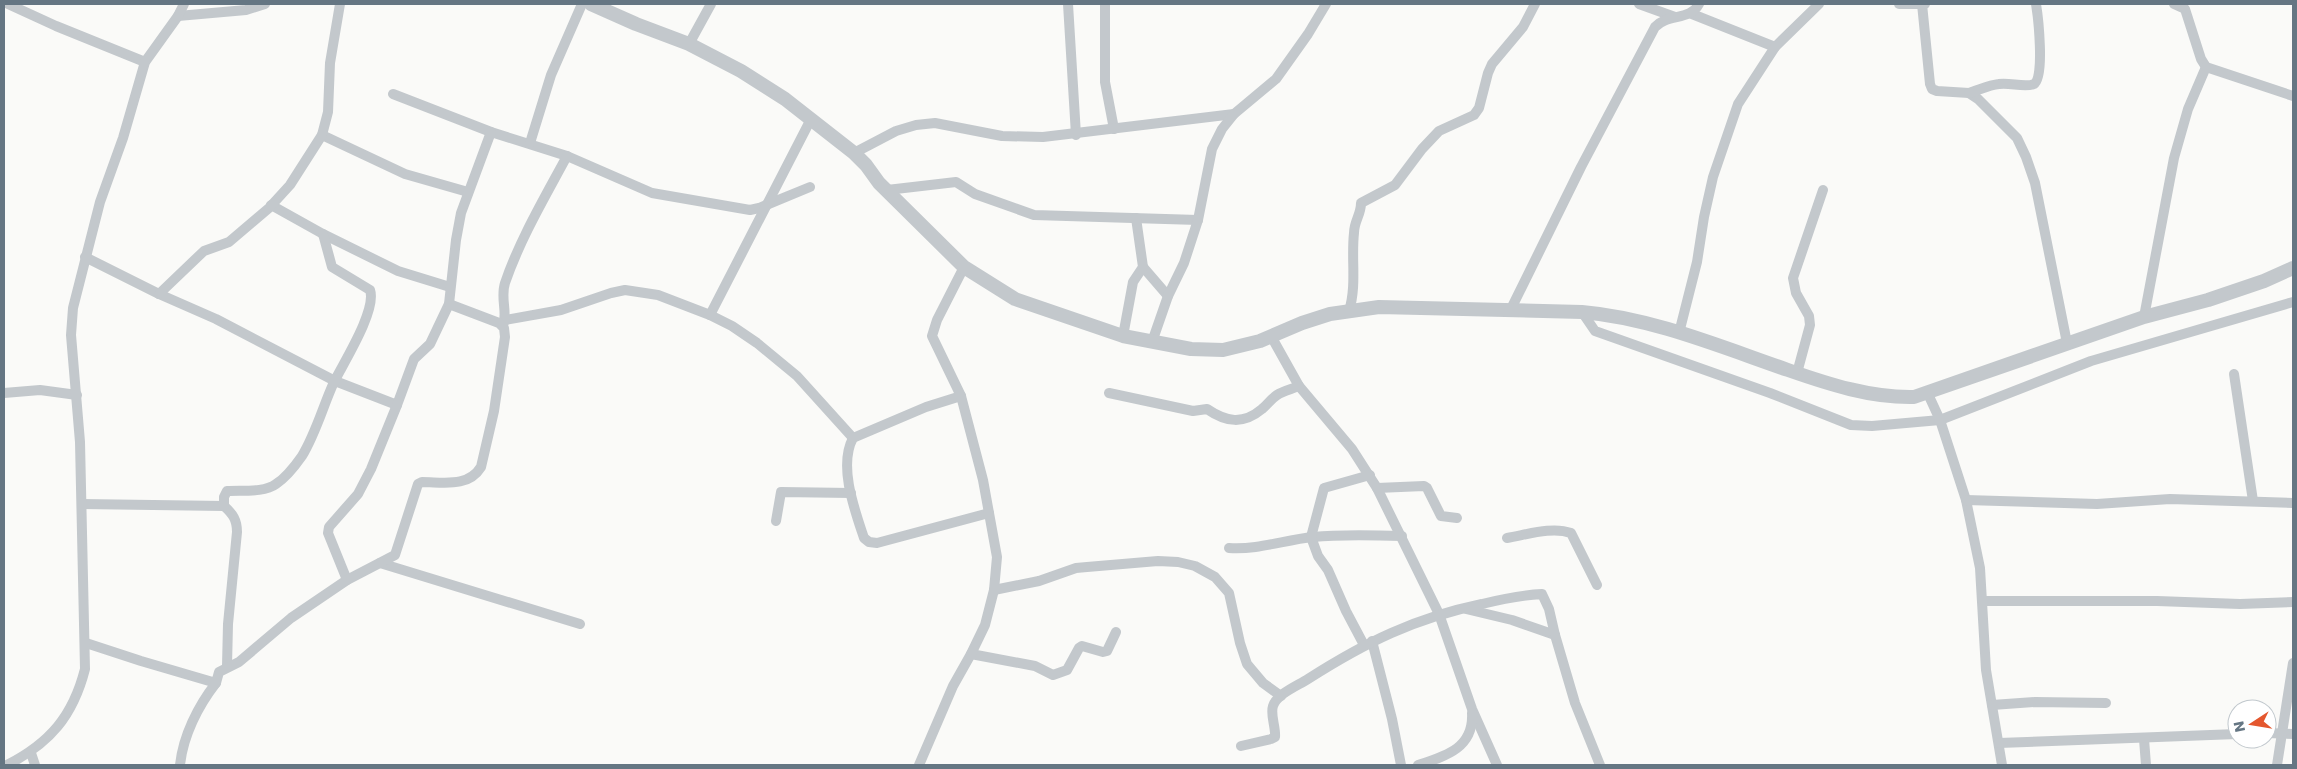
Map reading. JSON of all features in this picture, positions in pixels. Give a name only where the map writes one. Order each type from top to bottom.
[{"type":"street","points":[[8,4],[56,26],[145,62]]},
{"type":"street","points":[[7,765],[31,753],[62,723],[80,690],[85,669],[82,504],[77,395],[71,322],[85,257],[100,202],[123,138],[145,62],[178,16],[184,4]]},
{"type":"street","points":[[178,16],[246,10],[265,4]]},
{"type":"street","points":[[159,294],[204,250],[229,242],[271,205],[290,185],[322,135],[328,112],[330,63],[340,4]]},
{"type":"street","points":[[530,143],[551,75],[582,4]]},
{"type":"street","points":[[591,4],[636,24],[689,44],[740,71],[786,99],[854,153],[866,165],[879,183],[964,267],[1015,299],[1123,336],[1191,350],[1223,350],[1244,346],[1312,320],[1349,311],[1379,307],[1582,312],[1606,314],[1679,333],[1852,390],[1901,398],[1928,394],[2144,316],[2208,300],[2293,268]]},
{"type":"street","points":[[689,44],[711,4]]},
{"type":"street","points":[[1068,4],[1076,135]]},
{"type":"street","points":[[1105,4],[1105,82],[1114,129]]},
{"type":"street","points":[[1152,342],[1168,296],[1184,263],[1198,220],[1212,149],[1222,129],[1234,114],[1276,79],[1308,34],[1324,4]]},
{"type":"street","points":[[1349,311],[1353,297],[1354,232],[1356,220],[1362,213],[1361,203],[1395,185],[1422,149],[1439,131],[1474,115],[1479,108],[1492,64],[1523,27],[1535,4]]},
{"type":"street","points":[[1639,4],[1675,17]]},
{"type":"street","points":[[1692,14],[1699,4]]},
{"type":"street","points":[[1679,333],[1697,262],[1712,176],[1738,104],[1775,47],[1819,4]]},
{"type":"street","points":[[1899,4],[1923,4],[1932,89],[1969,93],[1999,84],[2030,84],[2038,80],[2040,61],[2036,4]]},
{"type":"street","points":[[2174,4],[2185,9],[2201,59],[2206,67],[2293,96]]},
{"type":"street","points":[[1510,311],[1581,167],[1655,27],[1662,21],[1692,14],[1775,47]]},
{"type":"street","points":[[2144,316],[2174,158],[2188,109],[2206,67]]},
{"type":"street","points":[[1969,93],[1978,99],[2017,138],[2026,157],[2035,184],[2048,240],[2067,343]]},
{"type":"street","points":[[394,94],[491,132],[567,156],[652,193],[750,210],[768,205],[810,187]]},
{"type":"street","points":[[854,153],[896,131],[916,125],[935,123],[1002,136],[1043,138],[1234,114]]},
{"type":"street","points":[[710,315],[811,120]]},
{"type":"street","points":[[347,580],[328,533],[329,527],[358,494],[398,406],[414,359],[430,344],[449,304],[461,213],[491,132]]},
{"type":"street","points":[[322,135],[405,174],[468,192]]},
{"type":"street","points":[[180,765],[188,733],[202,700],[216,682],[218,672],[239,662],[291,618],[347,580],[395,555],[420,483],[465,481],[481,467],[494,411],[505,337],[502,296],[506,282],[528,232],[567,156]]},
{"type":"street","points":[[887,190],[956,182],[975,194],[1034,215],[1198,220]]},
{"type":"street","points":[[1797,373],[1810,325],[1809,316],[1796,293],[1793,278],[1823,190]]},
{"type":"street","points":[[271,205],[323,234],[407,275],[450,287]]},
{"type":"street","points":[[1136,218],[1143,267],[1168,296]]},
{"type":"street","points":[[224,506],[224,497],[227,491],[270,488],[287,475],[302,454],[364,323],[371,294],[370,290],[332,267],[323,234]]},
{"type":"street","points":[[85,257],[159,294],[216,319],[335,381],[398,406]]},
{"type":"street","points":[[919,765],[953,686],[985,624],[994,590],[997,557],[989,513],[961,396],[932,336],[937,320],[964,267]]},
{"type":"street","points":[[1123,336],[1134,282],[1143,267]]},
{"type":"street","points":[[449,304],[504,322],[561,310],[625,290],[658,294],[710,315],[732,326],[757,343],[797,376],[853,438]]},
{"type":"street","points":[[1582,312],[1595,331],[1770,393],[1851,425],[1872,426],[1940,420],[2091,361],[2293,302]]},
{"type":"street","points":[[1272,336],[1299,386],[1352,449],[1377,488],[1439,614],[1472,709],[1497,765]]},
{"type":"street","points":[[2234,374],[2253,501]]},
{"type":"street","points":[[1108,393],[1193,411],[1207,410],[1222,420],[1234,420],[1247,418],[1260,410],[1277,395],[1299,386]]},
{"type":"street","points":[[4,392],[40,390],[77,395]]},
{"type":"street","points":[[1928,394],[1940,420],[1966,500],[1980,568],[1984,653],[2002,765]]},
{"type":"street","points":[[961,396],[926,407],[853,438],[849,445],[847,471],[851,493],[864,538],[868,542],[877,543],[989,513]]},
{"type":"street","points":[[1370,475],[1324,488],[1310,537],[1318,556],[1328,570],[1346,611],[1368,643],[1392,719],[1401,765]]},
{"type":"street","points":[[1377,488],[1424,486],[1427,488],[1441,516],[1457,518]]},
{"type":"street","points":[[776,521],[781,492],[851,493]]},
{"type":"street","points":[[1966,500],[2050,504],[2096,504],[2170,499],[2293,503]]},
{"type":"street","points":[[82,504],[224,506],[232,514],[237,524],[228,624],[228,666]]},
{"type":"street","points":[[1507,538],[1540,532],[1566,531],[1571,533],[1597,585]]},
{"type":"street","points":[[1229,548],[1245,549],[1270,546],[1310,537],[1345,534],[1402,536]]},
{"type":"street","points":[[994,590],[1039,581],[1081,568],[1158,561],[1178,562],[1195,566],[1215,577],[1229,593],[1240,643],[1247,664],[1263,682],[1281,696]]},
{"type":"street","points":[[380,563],[580,624]]},
{"type":"street","points":[[1241,746],[1275,736],[1272,711],[1275,702],[1281,696],[1368,643],[1398,629],[1460,608],[1511,597],[1542,594],[1549,609],[1575,703],[1600,765]]},
{"type":"street","points":[[1983,601],[2157,601],[2240,604],[2293,602]]},
{"type":"street","points":[[1460,608],[1504,618],[1555,634]]},
{"type":"street","points":[[971,654],[1035,666],[1053,675],[1067,670],[1082,646],[1103,652],[1107,651],[1116,632]]},
{"type":"street","points":[[86,643],[141,662],[216,682]]},
{"type":"street","points":[[2277,765],[2293,663]]},
{"type":"street","points":[[1992,705],[2035,702],[2106,703]]},
{"type":"street","points":[[1418,765],[1453,751],[1467,740],[1472,728],[1472,709]]},
{"type":"street","points":[[2277,733],[2293,734]]},
{"type":"street","points":[[1999,742],[2144,739],[2227,735]]},
{"type":"street","points":[[2144,739],[2146,765]]},
{"type":"street","points":[[31,753],[35,765]]}]
